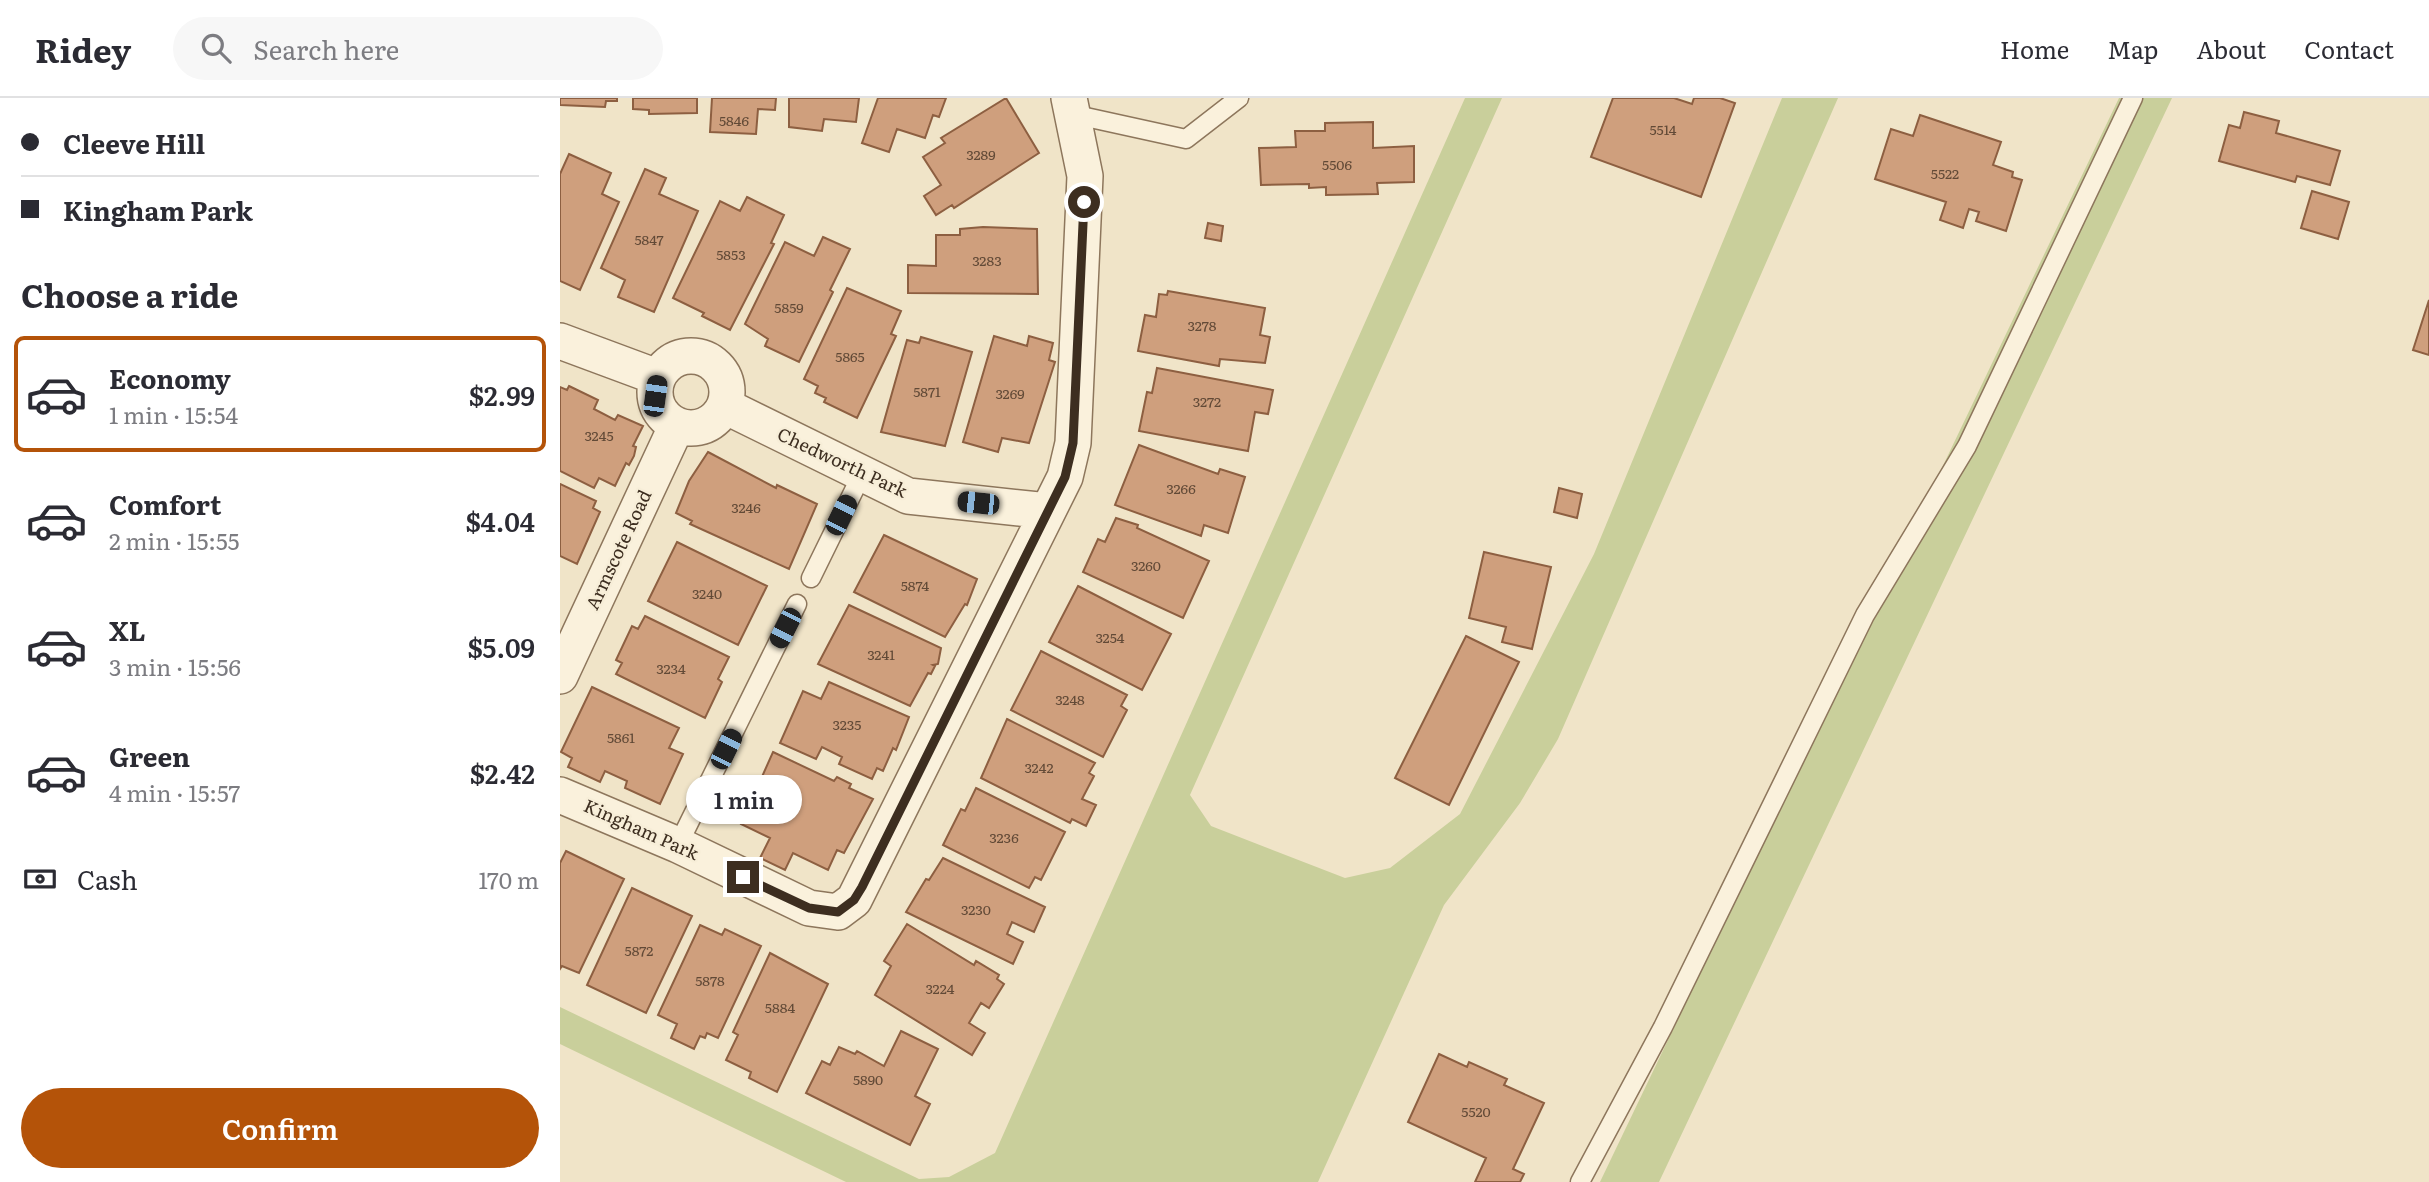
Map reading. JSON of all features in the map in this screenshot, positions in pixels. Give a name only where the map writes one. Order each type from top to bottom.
[{"type":"street","points":[[1048,511],[1065,477],[1073,443],[1085,176],[1070,106]]},
{"type":"street","points":[[560,341],[657,377]]},
{"type":"street","points":[[687,355],[706,358],[721,369],[728,387],[724,406],[713,421],[696,428],[677,425],[662,414],[655,396],[657,377],[669,363],[687,355]]},
{"type":"street","name":"Chedworth Park","points":[[724,406],[908,496],[1048,511]]},
{"type":"street","name":"Armscote Road","points":[[560,676],[677,425]]},
{"type":"street","name":"Kingham Park","points":[[560,795],[678,845],[809,908],[838,912],[854,900],[862,887],[1048,511]]},
{"type":"lane","points":[[1070,106],[1186,139],[1239,98]]},
{"type":"lane","points":[[1580,1182],[1663,1027],[1865,615],[1967,446],[2133,98]]},
{"type":"lane","points":[[811,578],[862,474]]},
{"type":"lane","points":[[678,845],[797,604]]},
{"type":"green space","points":[[1465,98],[1502,98],[1190,795],[1211,826],[1345,878],[1390,868],[1460,814],[1594,554],[1782,98],[1838,98],[1558,739],[1520,803],[1444,905],[1318,1182],[846,1182],[560,1044],[560,1007],[919,1179],[949,1177],[995,1153]]},
{"type":"green space","points":[[2119,98],[2172,98],[1659,1182],[1600,1182]]},
{"type":"building","points":[[560,98],[617,98],[617,101],[606,101],[605,107],[560,105]]},
{"type":"building","points":[[633,98],[697,98],[697,113],[649,114],[649,110],[633,109]]},
{"type":"building","points":[[712,98],[776,98],[775,110],[758,109],[756,134],[710,132]]},
{"type":"building","points":[[789,98],[859,98],[856,122],[824,119],[822,131],[789,127]]},
{"type":"building","points":[[878,98],[946,98],[939,117],[933,115],[925,138],[897,129],[889,152],[862,143]]},
{"type":"building","points":[[1006,98],[1039,153],[954,208],[952,205],[936,215],[924,196],[941,185],[923,157],[945,143],[941,138]]},
{"type":"building","points":[[1613,98],[1674,98],[1692,104],[1694,98],[1720,98],[1735,103],[1701,197],[1591,157]]},
{"type":"building","points":[[2244,112],[2279,121],[2276,133],[2340,151],[2330,185],[2297,176],[2295,182],[2219,161],[2229,125],[2240,128]]},
{"type":"building","points":[[1920,115],[2001,142],[1993,165],[2013,172],[2012,177],[2022,180],[2006,231],[1976,221],[1979,212],[1969,209],[1963,228],[1940,220],[1946,202],[1875,179],[1891,129],[1913,136]]},
{"type":"building","points":[[1373,122],[1373,148],[1414,146],[1414,182],[1377,183],[1378,194],[1326,195],[1326,187],[1309,188],[1309,184],[1261,185],[1259,148],[1296,147],[1295,131],[1325,131],[1325,123]]},
{"type":"building","points":[[569,154],[611,173],[602,194],[619,202],[580,290],[560,281],[560,174]]},
{"type":"building","points":[[645,169],[666,178],[659,194],[698,211],[654,312],[618,297],[625,280],[601,268]]},
{"type":"building","points":[[2312,191],[2349,202],[2338,239],[2301,228]]},
{"type":"building","points":[[747,197],[784,215],[771,243],[774,244],[730,330],[673,298],[720,201],[740,211]]},
{"type":"building","points":[[1208,223],[1223,226],[1221,241],[1205,238]]},
{"type":"building","points":[[960,229],[1037,229],[1038,294],[908,293],[908,265],[936,266],[936,235],[960,235]]},
{"type":"building","points":[[823,237],[850,249],[830,290],[833,292],[799,362],[765,346],[768,339],[745,324],[785,242],[814,256]]},
{"type":"building","points":[[847,288],[901,311],[891,334],[896,336],[857,418],[824,402],[826,398],[815,393],[818,386],[804,379]]},
{"type":"building","points":[[1168,291],[1265,308],[1260,335],[1270,337],[1265,363],[1220,359],[1219,366],[1138,351],[1145,315],[1156,317],[1159,294],[1167,295]]},
{"type":"building","points":[[2429,300],[2429,355],[2413,350]]},
{"type":"building","points":[[994,336],[1027,346],[1029,336],[1053,343],[1049,360],[1055,362],[1029,443],[1002,438],[998,452],[963,442]]},
{"type":"building","points":[[921,337],[972,352],[945,446],[881,432],[907,340],[919,343]]},
{"type":"building","points":[[1157,368],[1273,390],[1268,414],[1255,412],[1248,451],[1139,431],[1147,392],[1152,393]]},
{"type":"building","points":[[569,386],[598,400],[594,409],[615,420],[618,415],[643,426],[633,446],[636,447],[634,456],[629,465],[626,463],[615,486],[599,478],[594,488],[560,471],[560,387],[567,390]]},
{"type":"building","points":[[1139,445],[1218,474],[1220,469],[1245,477],[1228,533],[1204,525],[1201,536],[1115,505]]},
{"type":"building","points":[[708,452],[776,488],[777,485],[817,504],[789,569],[690,524],[692,521],[676,513],[689,481]]},
{"type":"building","points":[[560,484],[596,501],[593,508],[600,512],[577,564],[560,556]]},
{"type":"building","points":[[1559,488],[1582,494],[1577,518],[1554,512]]},
{"type":"building","points":[[1116,518],[1138,525],[1137,528],[1209,561],[1183,618],[1083,572],[1098,539],[1105,542]]},
{"type":"building","points":[[884,535],[977,579],[967,605],[965,604],[945,637],[854,592]]},
{"type":"building","points":[[677,542],[767,586],[738,645],[648,601]]},
{"type":"building","points":[[1484,552],[1551,567],[1532,649],[1502,642],[1506,627],[1469,618]]},
{"type":"building","points":[[1078,586],[1171,634],[1142,690],[1049,642]]},
{"type":"building","points":[[849,605],[941,648],[938,664],[933,665],[935,666],[931,674],[928,673],[910,706],[818,664]]},
{"type":"building","points":[[645,616],[729,657],[718,679],[722,682],[705,718],[616,674],[622,663],[616,660],[632,626],[638,629]]},
{"type":"building","points":[[1466,636],[1519,662],[1449,805],[1395,778]]},
{"type":"building","points":[[1041,651],[1127,695],[1121,706],[1127,710],[1103,757],[1011,710]]},
{"type":"building","points":[[829,682],[909,717],[896,750],[893,748],[883,771],[877,768],[872,779],[839,764],[842,757],[822,747],[816,759],[780,743],[803,691],[821,699]]},
{"type":"building","points":[[592,687],[679,728],[669,748],[683,754],[660,804],[625,788],[627,781],[605,771],[600,782],[568,767],[572,758],[561,752]]},
{"type":"building","points":[[1007,719],[1095,763],[1089,773],[1094,776],[1082,799],[1096,805],[1086,826],[1072,819],[1070,823],[981,778]]},
{"type":"building","points":[[773,752],[834,781],[837,777],[851,784],[849,788],[873,799],[844,853],[837,850],[828,870],[793,853],[785,870],[760,858],[770,838],[741,824]]},
{"type":"building","points":[[976,788],[1065,832],[1041,880],[1035,877],[1029,888],[943,845],[961,809],[965,811]]},
{"type":"building","points":[[566,851],[624,879],[579,973],[562,966],[560,969],[560,863]]},
{"type":"building","points":[[943,858],[1045,907],[1034,932],[1012,922],[1007,934],[1023,942],[1013,964],[906,912],[926,879],[929,880]]},
{"type":"building","points":[[632,888],[692,916],[646,1013],[587,985]]},
{"type":"building","points":[[907,924],[974,965],[976,961],[999,975],[997,979],[1004,984],[989,1008],[981,1003],[969,1023],[985,1033],[972,1055],[875,995],[891,966],[884,961]]},
{"type":"building","points":[[700,925],[722,935],[725,929],[761,946],[718,1038],[707,1033],[705,1038],[700,1036],[694,1049],[671,1038],[677,1024],[658,1015]]},
{"type":"building","points":[[770,953],[828,984],[777,1092],[749,1078],[751,1072],[726,1060],[738,1035],[733,1032]]},
{"type":"building","points":[[901,1031],[938,1049],[915,1096],[930,1104],[910,1145],[806,1093],[822,1061],[830,1065],[839,1047],[855,1054],[857,1051],[884,1066]]},
{"type":"building","points":[[1439,1054],[1467,1067],[1469,1062],[1507,1079],[1504,1085],[1544,1103],[1513,1169],[1524,1174],[1520,1182],[1475,1182],[1486,1158],[1408,1122]]},
{"type":"route","points":[[743,877],[809,908],[838,912],[854,900],[862,887],[1065,477],[1073,443],[1084,202]]}]
